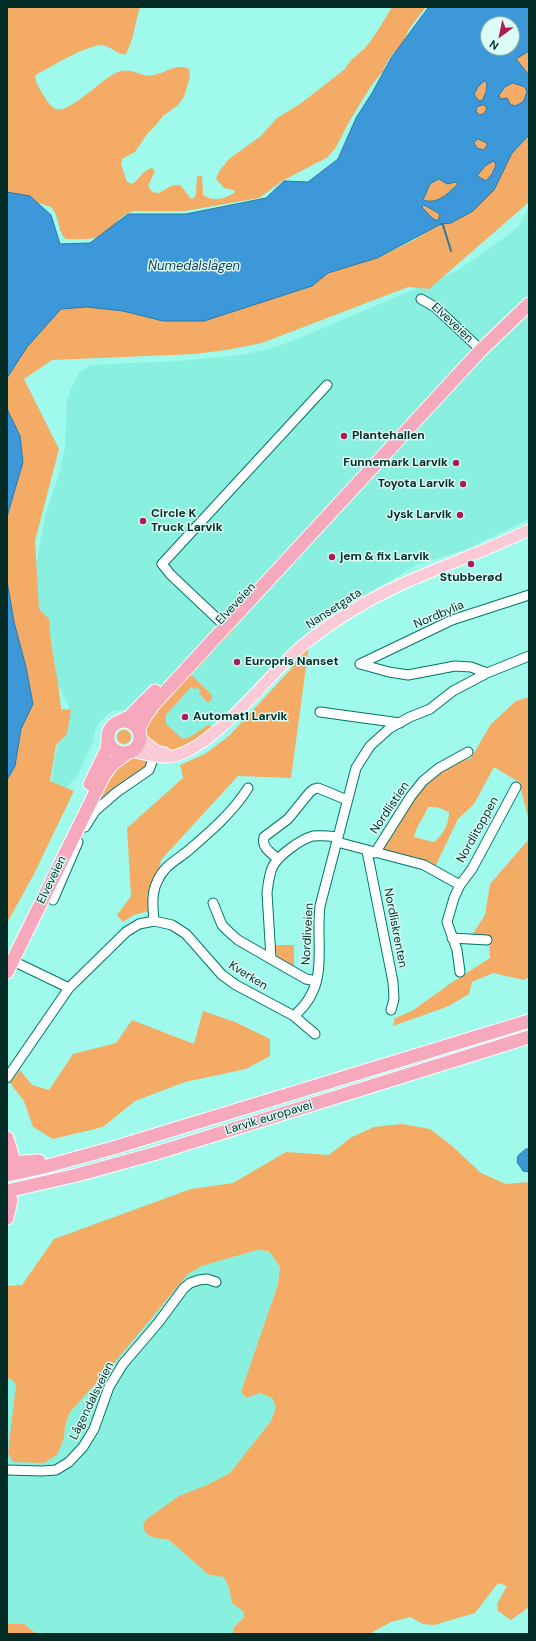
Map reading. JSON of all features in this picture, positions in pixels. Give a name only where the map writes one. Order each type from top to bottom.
[{"type":"highway","name":"Elveveien","points":[[119,722],[129,717],[142,705],[326,520],[354,486],[481,350],[529,304]]},
{"type":"highway","name":"Elveveien","points":[[139,734],[144,718],[154,704],[223,623]]},
{"type":"highway","points":[[119,722],[130,722],[139,734],[139,743],[130,752],[119,752],[114,749],[108,740],[109,731],[119,722]]},
{"type":"highway","name":"Elveveien","points":[[9,962],[107,749],[108,740]]},
{"type":"highway","name":"Elveveien","points":[[9,962],[103,777],[111,765],[130,752]]},
{"type":"highway","name":"Larvik europavei","points":[[7,1175],[71,1160],[529,1021]]},
{"type":"highway","name":"Larvik europavei","points":[[9,1196],[77,1175],[154,1154],[529,1037]]},
{"type":"highway","points":[[7,1138],[10,1160],[71,1160]]},
{"type":"highway","points":[[7,1218],[9,1196]]},
{"type":"main road","name":"Nansetgata","points":[[130,752],[155,754],[182,753],[206,740],[221,727],[292,654],[346,614],[398,586],[482,552],[529,530]]},
{"type":"main road","points":[[139,734],[155,754]]},
{"type":"street","name":"Elveveien","points":[[421,299],[435,307],[481,350]]},
{"type":"street","points":[[223,623],[162,564],[327,385]]},
{"type":"street","name":"Nordbylia","points":[[487,673],[471,667],[455,666],[408,675],[389,672],[360,664],[452,620],[529,595]]},
{"type":"street","name":"Nordliveien","points":[[294,1016],[308,1003],[316,981],[320,961],[318,930],[320,906],[356,768],[370,746],[390,728],[430,709],[453,691],[487,673],[529,656]]},
{"type":"street","points":[[320,712],[400,723]]},
{"type":"street","name":"Nordlistien","points":[[371,852],[410,796],[423,781],[439,768],[468,752]]},
{"type":"street","points":[[53,900],[83,829],[89,819],[95,811],[117,792],[149,770],[155,754]]},
{"type":"street","name":"Nordlitoppen","points":[[460,972],[457,950],[447,922],[448,914],[460,885],[472,869],[516,786]]},
{"type":"street","points":[[154,921],[153,901],[157,882],[167,865],[188,851],[240,801],[248,788]]},
{"type":"street","points":[[278,859],[264,846],[264,837],[288,819],[310,792],[318,788],[347,800]]},
{"type":"street","points":[[271,958],[268,884],[273,866],[278,859],[297,844],[313,836],[337,839],[371,852],[424,865],[460,885]]},
{"type":"street","name":"Nordliskrenten","points":[[371,852],[393,982],[394,999],[391,1010]]},
{"type":"street","points":[[213,904],[222,925],[238,940],[306,979],[316,981]]},
{"type":"street","name":"Kverken","points":[[7,1078],[69,988],[126,932],[139,924],[154,921],[172,924],[186,934],[222,975],[242,989],[294,1016],[315,1034]]},
{"type":"street","points":[[452,938],[487,940]]},
{"type":"street","points":[[9,962],[69,988]]},
{"type":"street","name":"Lågendalsveien","points":[[7,1470],[56,1470],[69,1462],[83,1448],[94,1429],[109,1387],[123,1364],[184,1288],[190,1283],[198,1280],[207,1279],[216,1282]]},
{"type":"shaded area","points":[[7,7],[140,7],[133,37],[126,54],[120,53],[104,45],[85,49],[35,76],[40,90],[53,107],[56,109],[62,109],[70,106],[106,79],[121,71],[125,70],[150,76],[179,67],[189,69],[190,76],[184,97],[177,106],[163,116],[148,133],[135,152],[122,159],[121,164],[127,182],[132,184],[146,171],[152,168],[155,171],[148,186],[152,192],[159,193],[173,185],[180,185],[191,199],[194,198],[196,194],[197,177],[200,175],[202,176],[203,195],[219,199],[235,192],[234,190],[224,188],[216,179],[220,170],[229,159],[261,136],[277,118],[300,104],[345,69],[350,61],[370,42],[392,7],[426,7],[409,29],[401,47],[393,53],[383,71],[371,86],[336,147],[328,157],[282,181],[259,198],[185,211],[134,211],[125,215],[108,231],[96,238],[66,239],[61,232],[56,215],[51,207],[7,193]]},
{"type":"shaded area","points":[[529,51],[529,75],[528,75],[516,59]]},
{"type":"shaded area","points":[[484,81],[487,83],[486,92],[482,101],[478,100],[474,94]]},
{"type":"shaded area","points":[[513,83],[525,87],[527,92],[523,102],[515,106],[500,99],[499,95],[505,87]]},
{"type":"shaded area","points":[[483,105],[487,107],[485,113],[480,115],[476,112],[477,107]]},
{"type":"shaded area","points":[[529,135],[529,202],[429,289],[408,287],[262,343],[195,354],[52,360],[24,379],[59,449],[35,541],[39,609],[49,619],[61,709],[71,710],[67,734],[56,745],[50,781],[74,791],[33,876],[7,923],[7,780],[15,766],[21,729],[33,703],[26,667],[14,622],[7,581],[7,517],[23,462],[20,436],[8,411],[7,378],[27,347],[61,309],[87,307],[123,311],[163,321],[204,321],[312,286],[328,273],[377,258],[412,241],[441,224],[452,223],[494,190],[512,153]]},
{"type":"shaded area","points":[[478,139],[487,143],[487,146],[483,150],[477,148],[474,143]]},
{"type":"shaded area","points":[[494,160],[496,165],[492,174],[486,181],[476,176],[485,166]]},
{"type":"shaded area","points":[[439,179],[447,184],[456,182],[458,184],[438,200],[423,200],[430,184]]},
{"type":"shaded area","points":[[424,205],[440,214],[438,221],[432,218],[422,207]]},
{"type":"shaded area","points":[[529,207],[529,519],[467,549],[414,566],[314,628],[291,647],[225,715],[185,746],[153,734],[128,710],[116,710],[109,713],[100,722],[95,731],[92,744],[77,776],[66,788],[57,785],[52,781],[55,755],[68,716],[69,706],[58,685],[37,607],[35,570],[46,512],[60,472],[65,447],[67,402],[71,388],[79,373],[90,365],[179,361],[240,355],[269,349],[297,339],[457,271],[518,227]]},
{"type":"shaded area","points":[[234,625],[234,629],[191,675],[212,695],[212,699],[208,703],[199,693],[201,691],[197,687],[195,689],[191,687],[166,715],[166,724],[183,739],[190,737],[208,725],[212,728],[191,744],[176,749],[169,750],[152,742],[145,734],[148,718]]},
{"type":"shaded area","points":[[309,645],[291,778],[238,776],[161,860],[149,911],[134,915],[123,922],[117,915],[131,896],[127,828],[183,778],[180,765],[205,754],[229,736],[292,668],[299,654]]},
{"type":"shaded area","points":[[529,697],[529,821],[519,782],[494,767],[474,804],[458,819],[435,867],[378,851],[420,785],[441,768],[471,758],[491,724],[516,701]],"holes":[[[428,807],[437,807],[449,812],[447,825],[440,836],[434,842],[414,837],[416,829]]]},
{"type":"shaded area","points":[[124,730],[129,732],[131,737],[129,742],[124,744],[119,742],[117,737],[119,732]]},
{"type":"shaded area","points":[[133,757],[140,757],[143,759],[146,762],[145,767],[99,803],[94,805],[109,777],[126,760]]},
{"type":"shaded area","points":[[529,839],[529,977],[524,980],[493,973],[472,982],[469,994],[449,1006],[393,1026],[395,1018],[412,1011],[451,983],[490,958],[489,939],[472,935],[485,915],[490,884]]},
{"type":"shaded area","points":[[274,945],[294,945],[294,969],[278,959]]},
{"type":"shaded area","points":[[203,1011],[235,1022],[270,1039],[270,1056],[246,1069],[185,1082],[135,1101],[103,1127],[53,1139],[33,1127],[24,1101],[10,1083],[20,1070],[32,1085],[49,1090],[73,1054],[116,1043],[132,1020],[194,1044]]},
{"type":"shaded area","points":[[402,1124],[430,1129],[451,1145],[481,1173],[506,1184],[529,1182],[529,1607],[511,1620],[498,1611],[497,1604],[507,1586],[498,1583],[475,1613],[434,1625],[423,1624],[410,1617],[391,1622],[369,1634],[233,1634],[233,1628],[244,1617],[243,1611],[232,1603],[229,1588],[224,1577],[209,1575],[169,1540],[151,1537],[145,1532],[143,1524],[148,1518],[179,1496],[207,1485],[230,1473],[271,1421],[276,1407],[272,1398],[260,1393],[246,1398],[241,1392],[278,1284],[280,1267],[269,1251],[257,1250],[202,1266],[188,1274],[110,1368],[70,1412],[65,1426],[64,1438],[57,1455],[44,1463],[13,1462],[8,1453],[16,1384],[11,1379],[7,1378],[7,1286],[22,1285],[54,1239],[191,1189],[233,1183],[286,1152],[329,1155],[350,1138],[374,1127]]},
{"type":"shaded area","points":[[257,1250],[269,1251],[280,1267],[278,1284],[241,1392],[246,1398],[260,1393],[272,1398],[276,1407],[271,1421],[230,1473],[207,1485],[151,1537],[169,1540],[209,1575],[224,1577],[229,1588],[232,1603],[243,1611],[244,1617],[233,1628],[233,1634],[37,1634],[24,1624],[7,1624],[7,1378],[11,1379],[16,1384],[9,1453],[64,1438],[65,1426],[70,1412],[110,1368],[188,1274],[202,1266]]},
{"type":"shaded area","points":[[7,1624],[24,1624],[37,1634],[7,1634]]},
{"type":"water","name":"Numedalslågen","points":[[429,7],[529,7],[529,51],[516,59],[529,75],[529,135],[512,153],[494,190],[473,211],[451,223],[441,224],[377,258],[328,273],[312,286],[204,321],[163,321],[123,311],[87,307],[61,309],[27,347],[7,378],[7,192],[30,196],[51,215],[60,244],[90,243],[128,214],[186,214],[266,198],[284,181],[308,182],[338,159],[356,118],[372,93],[391,58]],"holes":[[[484,81],[487,83],[486,92],[482,101],[478,100],[474,94]],[[513,83],[525,87],[527,92],[523,102],[515,106],[510,104],[507,98],[500,99],[499,95],[505,87]],[[483,105],[487,107],[485,113],[480,115],[476,112],[477,107]],[[478,139],[487,143],[487,146],[483,150],[477,148],[474,143]],[[494,161],[496,165],[492,174],[486,181],[477,176],[485,166]],[[439,179],[447,184],[456,182],[458,184],[438,200],[423,200],[430,184]],[[424,205],[440,214],[438,221],[432,218],[422,207]]]},
{"type":"water","points":[[7,405],[8,411],[20,436],[23,462],[7,517]]},
{"type":"water","points":[[7,581],[14,622],[26,667],[33,704],[21,729],[15,766],[7,780]]},
{"type":"water","points":[[526,1149],[529,1149],[529,1172],[523,1171],[517,1162],[518,1156]]},
{"type":"waterway","points":[[441,224],[443,225],[451,251]]},
{"type":"place","name":"Plantehallen","points":[[344,436]]},
{"type":"place","name":"Funnemark Larvik","points":[[456,463]]},
{"type":"place","name":"Toyota Larvik","points":[[463,484]]},
{"type":"place","name":"Jysk Larvik","points":[[460,515]]},
{"type":"place","name":"Circle K Truck Larvik","points":[[143,521]]},
{"type":"place","name":"jem & fix Larvik","points":[[332,557]]},
{"type":"place","name":"Stubberød","points":[[471,564]]},
{"type":"place","name":"Europris Nanset","points":[[237,662]]},
{"type":"place","name":"Automat1 Larvik","points":[[185,717]]}]
